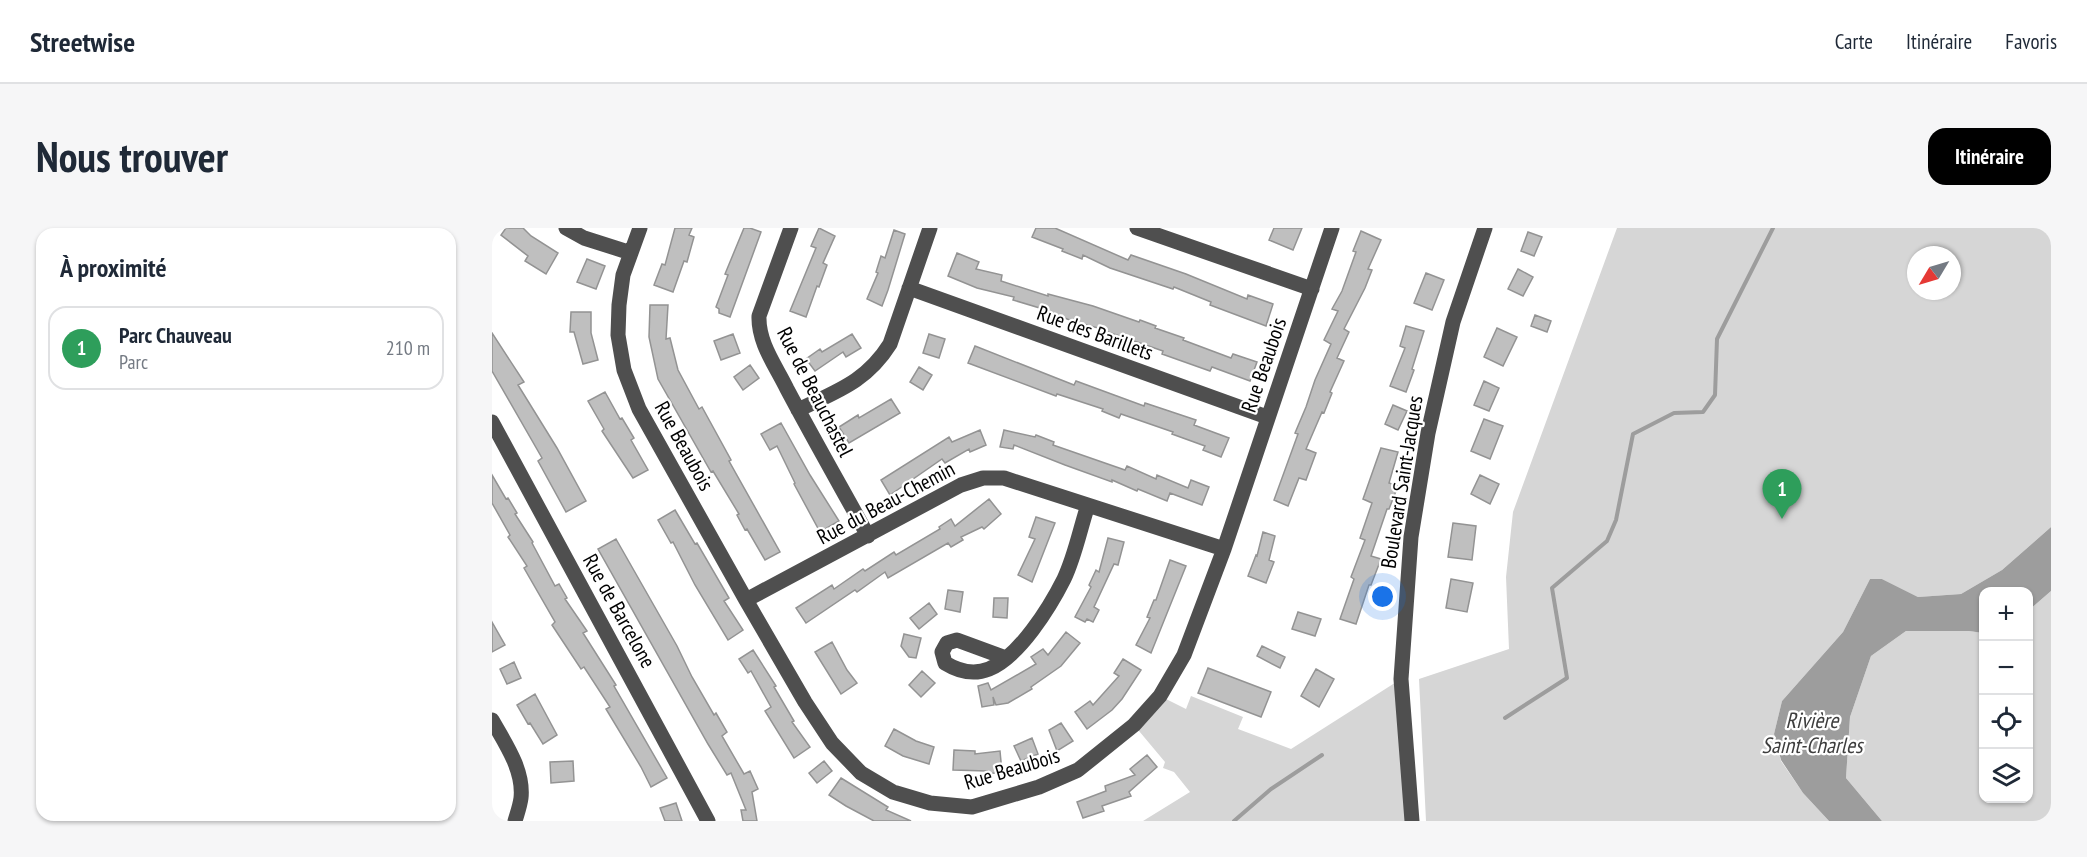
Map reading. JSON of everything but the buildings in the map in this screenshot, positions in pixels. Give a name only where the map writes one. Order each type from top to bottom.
[{"type":"street","points":[[566,228],[584,238],[631,253]]},
{"type":"street","name":"Rue Beaubois","points":[[640,228],[623,275],[619,305],[618,335],[624,370],[639,409],[804,702],[832,742],[861,773],[893,792],[974,814],[1078,770],[1134,725],[1160,696],[1184,656],[1224,549],[1332,228]]},
{"type":"street","name":"Rue de Beauchastel","points":[[791,228],[759,316],[759,329],[798,410],[868,536]]},
{"type":"street","points":[[798,410],[867,374],[881,359],[891,344],[930,228]]},
{"type":"street","points":[[1137,228],[1180,235],[1312,289]]},
{"type":"street","name":"Boulevard Saint-Jacques","points":[[1412,821],[1401,679],[1411,537],[1428,434],[1453,322],[1485,228]]},
{"type":"street","name":"Rue des Barillets","points":[[909,288],[1268,417]]},
{"type":"street","name":"Rue de Barcelone","points":[[492,422],[708,821]]},
{"type":"street","name":"Rue du Beau-Chemin","points":[[746,600],[961,485],[983,477],[1004,478],[1224,549]]},
{"type":"street","points":[[1006,658],[1034,630],[1065,578],[1088,505]]},
{"type":"street","points":[[492,720],[512,756],[520,779],[521,797],[515,821]]},
{"type":"shaded area","points":[[1617,228],[2051,228],[2051,527],[2002,570],[1961,594],[1918,597],[1882,579],[1870,579],[1843,632],[1782,701],[1774,734],[1781,761],[1803,793],[1829,821],[1426,821],[1419,679],[1509,649],[1506,577],[1513,512]]},
{"type":"shaded area","points":[[2051,591],[2051,821],[1882,821],[1846,778],[1850,717],[1871,656],[1906,631],[1979,632],[1979,803],[2033,803],[2033,607]]},
{"type":"shaded area","points":[[1401,679],[1412,821],[1143,821],[1190,792],[1174,772],[1163,768],[1165,762],[1134,725],[1160,696],[1186,709],[1191,696],[1243,717],[1238,729],[1291,749]]},
{"type":"water","name":"Rivière Saint-Charles","points":[[2051,527],[2051,591],[2033,607],[2033,587],[1979,587],[1979,632],[1906,631],[1871,656],[1850,717],[1846,778],[1882,821],[1829,821],[1803,793],[1781,760],[1774,734],[1782,701],[1843,632],[1870,579],[1882,579],[1918,597],[1961,594],[2002,570]]},
{"type":"waterway","points":[[1505,718],[1567,678],[1552,588],[1607,541],[1616,520],[1633,434],[1674,413],[1703,412],[1715,395],[1717,339],[1773,228]]},
{"type":"waterway","points":[[1234,821],[1271,789],[1322,755]]},
{"type":"place","name":"Parc Chauveau","points":[[1782,519]]}]
